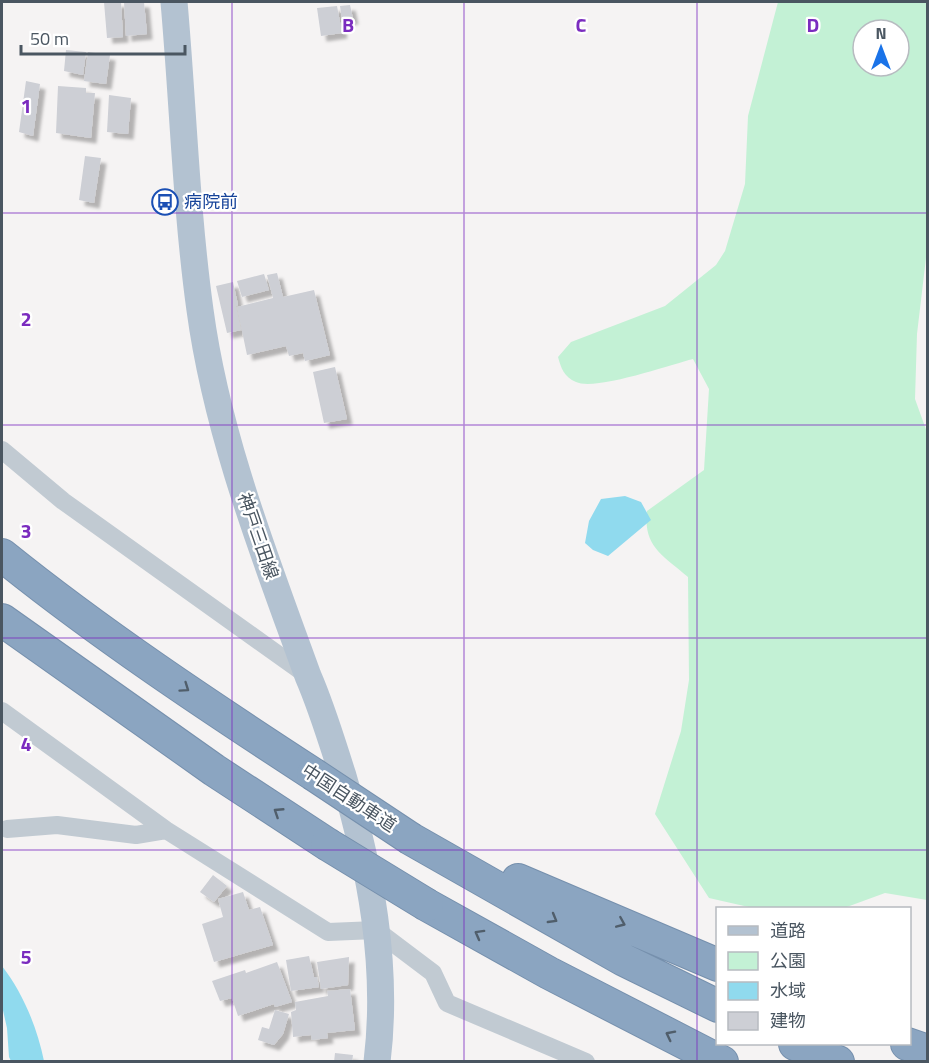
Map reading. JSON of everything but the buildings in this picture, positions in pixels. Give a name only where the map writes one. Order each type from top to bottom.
[{"type":"highway","points":[[2,538],[147,662]]},
{"type":"highway","name":"中国自動車道","points":[[2,555],[43,588],[237,725],[411,839],[624,960],[716,1005]]},
{"type":"highway","points":[[2,620],[214,770],[327,844],[427,905],[549,973],[722,1062]]},
{"type":"highway","points":[[2,634],[116,702]]},
{"type":"highway","points":[[411,839],[533,886],[716,965]]},
{"type":"highway","points":[[797,1045],[838,1062]]},
{"type":"highway","points":[[910,1045],[927,1051]]},
{"type":"main road","name":"神戸三田線","points":[[174,2],[200,311],[229,445],[247,507],[316,695],[365,854],[376,930],[381,1019],[377,1062]]},
{"type":"street","points":[[2,450],[63,501],[308,676]]},
{"type":"street","points":[[2,711],[166,830],[328,932],[376,930],[433,973],[447,1003],[586,1062]]},
{"type":"street","points":[[7,828],[57,825],[136,835],[166,830]]},
{"type":"green space","points":[[778,2],[927,2],[928,241],[917,334],[915,399],[928,435],[927,900],[885,893],[847,907],[749,907],[709,898],[655,814],[681,731],[689,680],[688,577],[663,556],[652,542],[648,533],[647,511],[704,470],[709,389],[693,359],[615,380],[586,384],[569,378],[558,357],[571,342],[665,306],[716,265],[725,251],[745,184],[748,116]]},
{"type":"water","points":[[625,496],[641,502],[651,520],[608,556],[593,550],[585,543],[589,521],[601,499]]},
{"type":"water","points":[[2,966],[28,1011],[44,1061],[11,1061],[9,1057],[7,1028],[2,1006]]},
{"type":"place","name":"病院前","points":[[165,202]]}]
